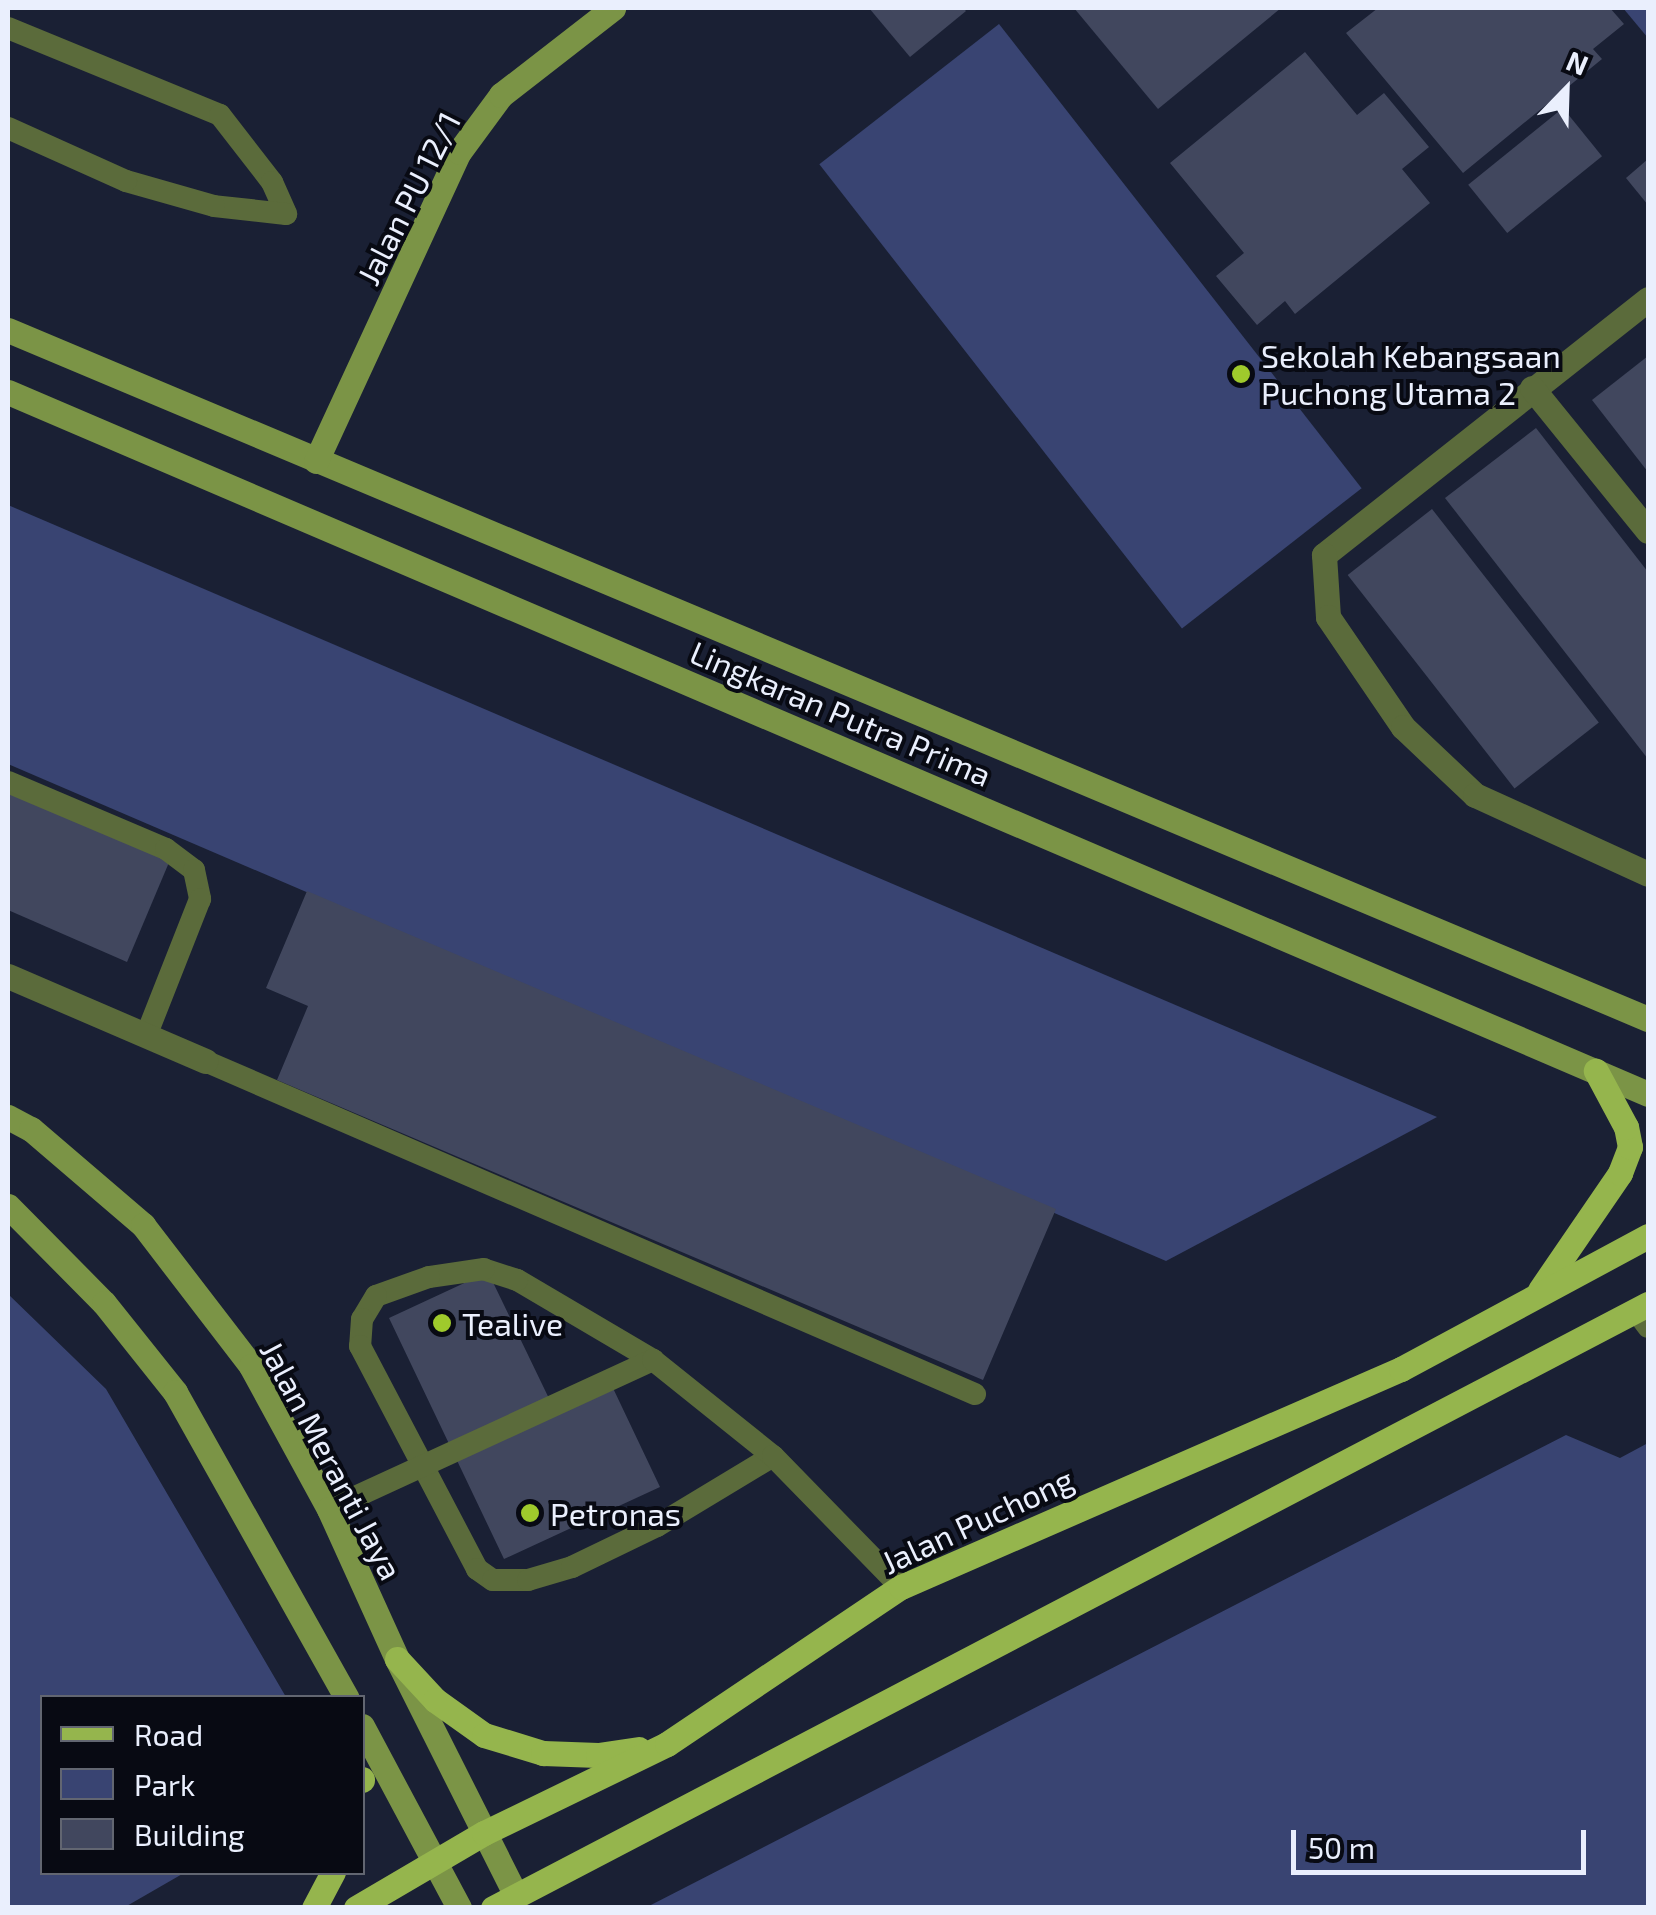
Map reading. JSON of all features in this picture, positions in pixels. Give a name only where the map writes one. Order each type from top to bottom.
[{"type":"main road","name":"Jalan PU 12/1","points":[[316,461],[460,152],[501,95],[613,8]]},
{"type":"main road","name":"Lingkaran Putra Prima","points":[[8,330],[1648,1019]]},
{"type":"main road","name":"Lingkaran Putra Prima","points":[[8,392],[1648,1094]]},
{"type":"main road","points":[[1538,1294],[1620,1173],[1630,1148],[1626,1126],[1596,1072]]},
{"type":"main road","name":"Jalan Meranti Jaya","points":[[8,1117],[30,1129],[143,1225],[251,1366],[329,1509],[397,1659],[484,1834],[504,1902]]},
{"type":"main road","points":[[8,1206],[104,1303],[175,1392],[345,1695]]},
{"type":"main road","name":"Jalan Puchong","points":[[356,1908],[484,1834],[667,1744],[901,1587],[1401,1369],[1648,1236]]},
{"type":"main road","points":[[504,1902],[1644,1314]]},
{"type":"main road","points":[[397,1659],[435,1700],[484,1735],[498,1740],[543,1754],[598,1755],[667,1744]]},
{"type":"main road","points":[[365,1732],[459,1908]]},
{"type":"main road","points":[[314,1908],[331,1875]]},
{"type":"street","points":[[1648,299],[1324,555],[1328,617],[1403,727],[1475,796],[1648,874]]},
{"type":"street","points":[[1532,388],[1648,532]]},
{"type":"street","points":[[8,976],[205,1061]]},
{"type":"lane","points":[[8,28],[220,115],[272,182],[286,214],[214,206],[126,181],[8,128]]},
{"type":"lane","points":[[8,782],[166,849],[194,870],[200,899],[146,1036]]},
{"type":"lane","points":[[205,1061],[974,1394]]},
{"type":"lane","points":[[773,1456],[657,1526],[572,1568],[528,1580],[492,1580],[477,1569],[360,1346],[362,1319],[376,1296],[430,1277],[484,1269],[517,1280],[653,1360],[773,1456],[901,1587]]},
{"type":"lane","points":[[329,1509],[653,1360]]},
{"type":"green space","points":[[1623,8],[1648,8],[1648,38]]},
{"type":"green space","points":[[999,24],[1362,488],[1182,629],[819,164]]},
{"type":"green space","points":[[8,505],[1437,1117],[1166,1261],[8,764]]},
{"type":"green space","points":[[8,1294],[106,1389],[285,1695],[40,1695],[40,1875],[181,1875],[125,1907],[8,1907]]},
{"type":"green space","points":[[1566,1435],[1620,1458],[1648,1443],[1648,1907],[647,1907]]},
{"type":"building","points":[[869,8],[963,8],[966,11],[910,57]]},
{"type":"building","points":[[1074,8],[1281,8],[1158,109]]},
{"type":"building","points":[[1378,8],[1610,8],[1624,24],[1593,49],[1602,59],[1463,173],[1346,33]]},
{"type":"building","points":[[1305,52],[1357,115],[1384,93],[1429,147],[1402,169],[1430,203],[1295,314],[1285,301],[1257,325],[1216,276],[1244,253],[1170,163]]},
{"type":"building","points":[[1563,108],[1602,156],[1507,233],[1468,185]]},
{"type":"building","points":[[1648,159],[1648,205],[1626,178]]},
{"type":"building","points":[[1648,356],[1648,472],[1592,400]]},
{"type":"building","points":[[1536,428],[1648,572],[1648,759],[1445,498]]},
{"type":"building","points":[[1432,509],[1599,723],[1515,788],[1348,575]]},
{"type":"building","points":[[8,790],[170,860],[127,962],[8,910]]},
{"type":"building","points":[[307,891],[1056,1209],[983,1380],[277,1080],[308,1006],[266,988]]},
{"type":"building","points":[[488,1272],[556,1413],[612,1386],[660,1487],[504,1559],[389,1318]]},
{"type":"place","name":"Sekolah Kebangsaan Puchong Utama 2","points":[[1241,374]]},
{"type":"place","name":"Tealive","points":[[442,1323]]},
{"type":"place","name":"Petronas","points":[[530,1513]]}]
